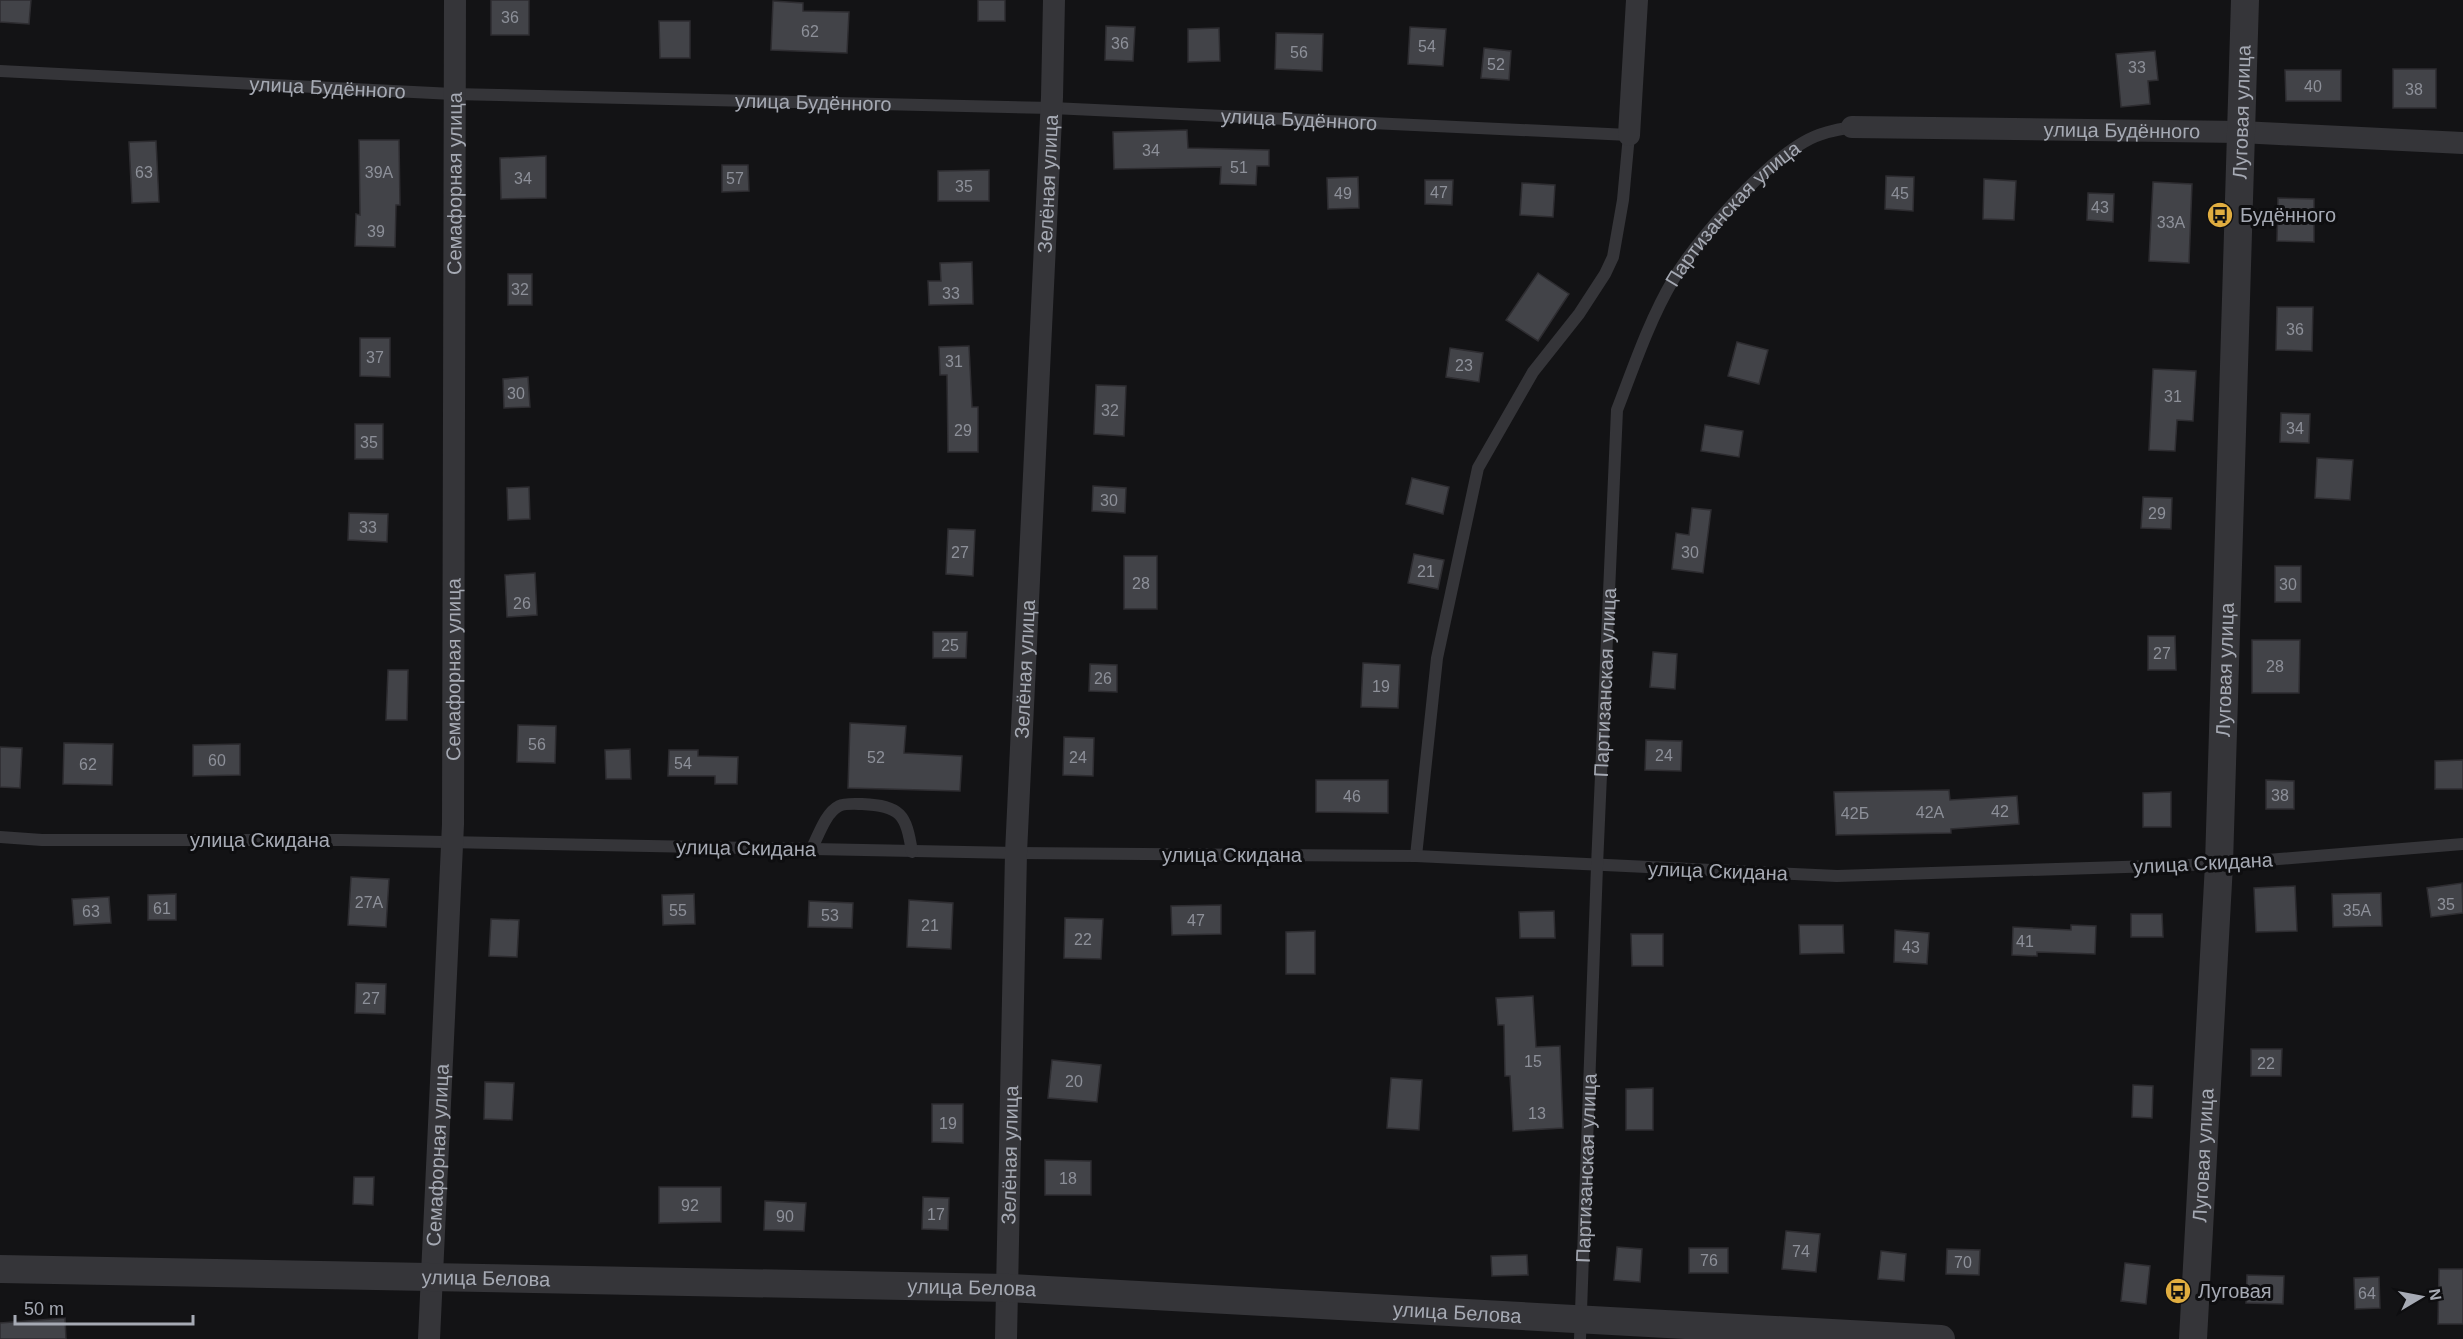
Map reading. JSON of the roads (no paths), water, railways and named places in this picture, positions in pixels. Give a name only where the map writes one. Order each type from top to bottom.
[{"type":"street","name":"Семафорная улица","points":[[429,1339],[452,843],[455,0]]},
{"type":"street","name":"Зелёная улица","points":[[1006,1339],[1009,1288],[1016,854],[1052,108],[1054,0]]},
{"type":"street","points":[[1629,135],[1637,0]]},
{"type":"street","name":"Луговая улица","points":[[2193,1339],[2219,864],[2245,0]]},
{"type":"street","name":"улица Будённого","points":[[1852,127],[2240,132],[2463,143]]},
{"type":"street","name":"улица Белова","points":[[0,1269],[1009,1288],[1581,1329],[1941,1339]]},
{"type":"lane","name":"улица Будённого","points":[[0,71],[453,94],[1052,108],[1629,135]]},
{"type":"lane","name":"Партизанская улица","points":[[1581,1329],[1597,866],[1617,410],[1642,345],[1673,279],[1715,224],[1767,171],[1804,141],[1828,132],[1852,127]]},
{"type":"lane","points":[[1416,856],[1437,658],[1478,468],[1533,372],[1579,314],[1605,274],[1613,257],[1621,211],[1629,135]]},
{"type":"lane","points":[[812,850],[828,817],[839,806],[853,804],[887,805],[896,810],[910,835],[912,852]]},
{"type":"lane","name":"улица Скидана","points":[[0,837],[42,840],[452,843],[1016,854],[1416,856],[1837,876],[2219,864],[2463,844]]},
{"type":"place","name":"Будённого","points":[[2220,215]]},
{"type":"place","name":"Луговая","points":[[2178,1291]]}]
